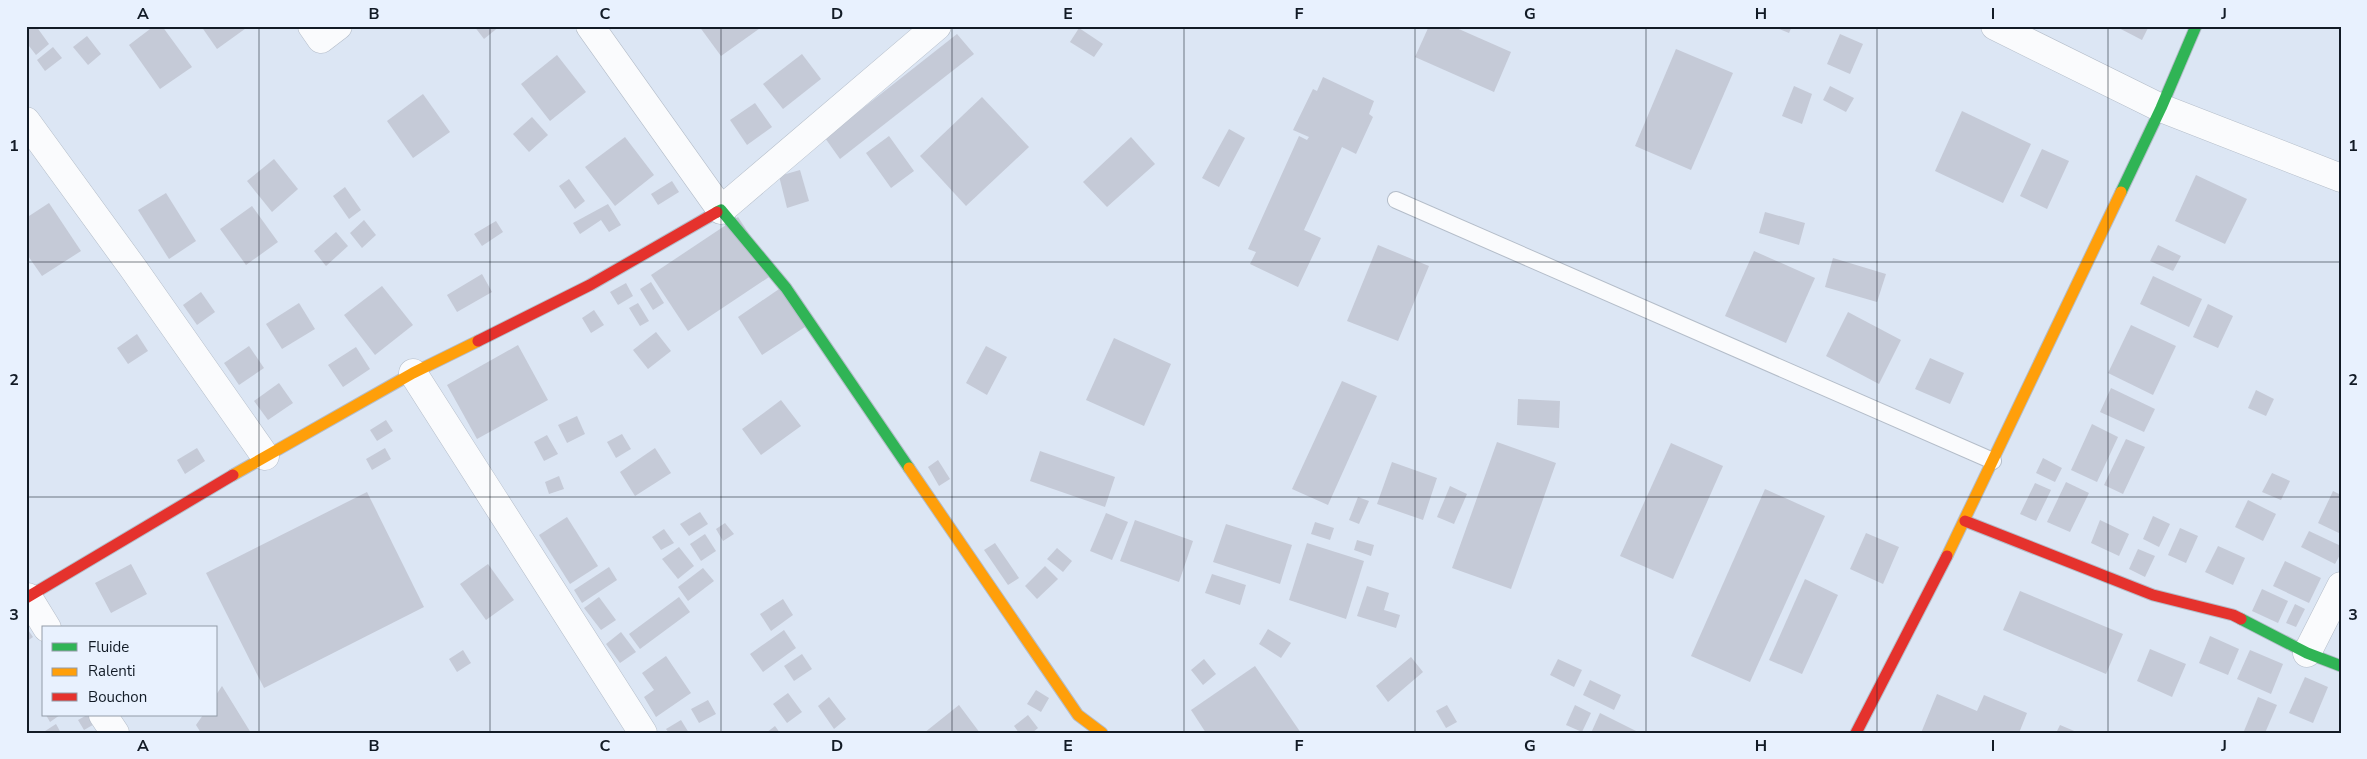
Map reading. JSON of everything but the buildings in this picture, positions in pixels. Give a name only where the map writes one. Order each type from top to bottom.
[{"type":"street","points":[[312,26],[321,39],[338,26]]},
{"type":"street","points":[[590,26],[721,210],[786,288],[1078,715],[1102,733]]},
{"type":"street","points":[[46,626],[27,598],[265,456],[413,373],[590,285],[721,210],[937,26]]},
{"type":"street","points":[[1995,26],[2160,108],[2341,178]]},
{"type":"street","points":[[1856,733],[1965,521],[2160,108],[2196,26]]},
{"type":"street","points":[[26,120],[265,456]]},
{"type":"street","points":[[413,373],[643,733]]},
{"type":"street","points":[[1965,521],[2152,595],[2233,615],[2307,653],[2341,666]]},
{"type":"street","points":[[2307,653],[2341,586]]},
{"type":"street","points":[[104,716],[116,733]]},
{"type":"lane","points":[[1396,200],[1993,461]]},
{"type":"traffic: fast","points":[[2121,192],[2161,108],[2196,26]]},
{"type":"traffic: fast","points":[[717,212],[721,210],[786,288],[909,468]]},
{"type":"traffic: fast","points":[[2241,619],[2307,653],[2341,666]]},
{"type":"traffic: slow","points":[[1947,556],[2121,192]]},
{"type":"traffic: slow","points":[[233,475],[413,373],[478,341]]},
{"type":"traffic: slow","points":[[909,468],[1078,715],[1102,733]]},
{"type":"traffic: jam","points":[[478,341],[590,285],[717,212]]},
{"type":"traffic: jam","points":[[26,598],[233,475]]},
{"type":"traffic: jam","points":[[1965,521],[2153,595],[2233,615],[2241,619]]},
{"type":"traffic: jam","points":[[1856,733],[1947,556]]}]
